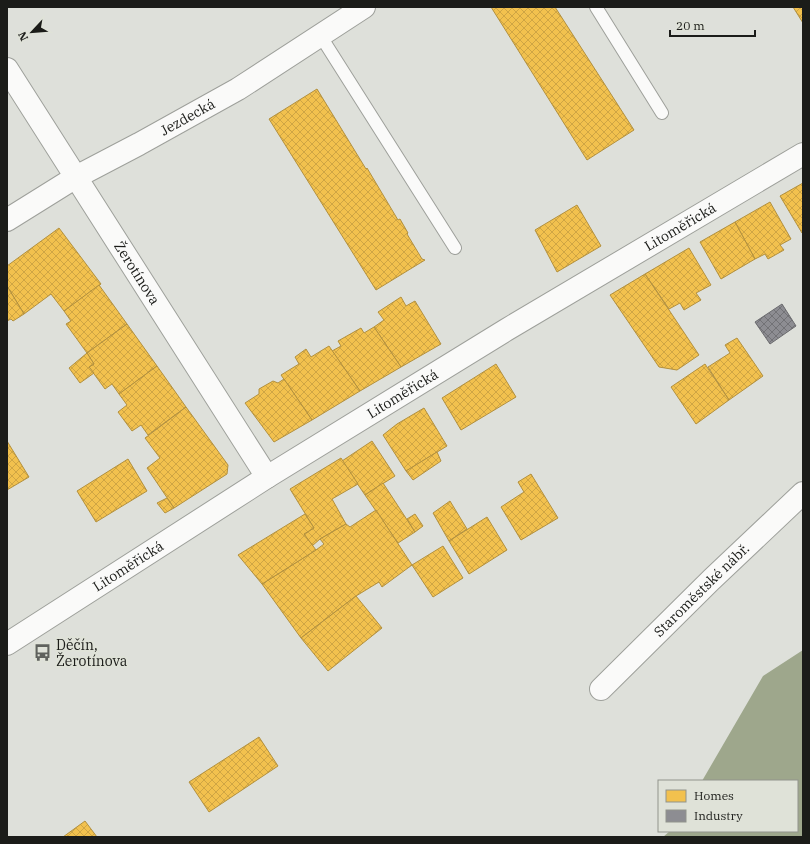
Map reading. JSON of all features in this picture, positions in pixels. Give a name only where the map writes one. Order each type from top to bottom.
[{"type":"street","name":"Jezdecká","points":[[7,220],[76,177],[238,89],[364,7]]},
{"type":"street","name":"Žerotínova","points":[[7,69],[267,477]]},
{"type":"street","name":"Litoměřická","points":[[7,644],[267,477],[586,281],[803,154]]},
{"type":"street","name":"Staroměstské nábř.","points":[[601,689],[711,580],[803,493]]},
{"type":"lane","points":[[596,7],[662,113]]},
{"type":"lane","points":[[320,35],[455,248]]},
{"type":"shaded area","points":[[803,650],[803,837],[663,837],[669,832],[798,832],[798,780],[703,780],[763,676]]},
{"type":"building: Homes","points":[[491,7],[555,7],[634,130],[587,160]]},
{"type":"building: Homes","points":[[793,7],[803,7],[803,23]]},
{"type":"building: Homes","points":[[317,89],[398,220],[400,219],[422,259],[425,260],[376,290],[269,119]]},
{"type":"building: Homes","points":[[803,183],[803,233],[802,233],[780,196]]},
{"type":"building: Homes","points":[[770,202],[791,239],[780,245],[784,250],[768,259],[765,254],[755,259],[735,222]]},
{"type":"building: Homes","points":[[577,205],[601,246],[557,272],[535,230]]},
{"type":"building: Homes","points":[[735,222],[755,259],[721,279],[700,242]]},
{"type":"building: Homes","points":[[59,228],[101,284],[64,311],[51,294],[24,314],[7,286],[7,266]]},
{"type":"building: Homes","points":[[689,248],[711,285],[696,293],[701,300],[684,310],[680,303],[669,309],[645,274]]},
{"type":"building: Homes","points":[[645,274],[699,355],[677,370],[659,367],[610,295]]},
{"type":"building: Homes","points":[[99,285],[127,324],[87,353],[66,324],[71,321],[64,311]]},
{"type":"building: Homes","points":[[7,286],[24,314],[13,321],[11,319],[7,321]]},
{"type":"building: Homes","points":[[401,297],[406,306],[415,301],[441,344],[401,367],[374,327],[384,320],[378,312]]},
{"type":"building: Homes","points":[[127,324],[157,366],[119,394],[112,384],[105,389],[89,367],[94,364],[87,353]]},
{"type":"building: Homes","points":[[374,327],[401,367],[360,391],[332,351],[341,346],[338,341],[361,328],[364,333]]},
{"type":"building: Homes","points":[[737,338],[763,376],[729,400],[708,367],[730,353],[725,345]]},
{"type":"building: Homes","points":[[329,346],[360,391],[312,420],[281,375],[299,364],[295,357],[306,349],[311,357]]},
{"type":"building: Homes","points":[[87,353],[94,364],[89,367],[94,373],[80,383],[69,368]]},
{"type":"building: Homes","points":[[496,364],[516,397],[461,430],[442,398]]},
{"type":"building: Homes","points":[[705,364],[729,400],[696,424],[671,387]]},
{"type":"building: Homes","points":[[157,366],[186,407],[148,435],[141,425],[132,431],[118,412],[127,405],[119,394]]},
{"type":"building: Homes","points":[[284,379],[312,420],[274,442],[245,403],[259,394],[259,389],[273,381],[278,383]]},
{"type":"building: Homes","points":[[186,407],[228,465],[227,474],[174,508],[147,468],[160,458],[145,438]]},
{"type":"building: Homes","points":[[424,408],[447,446],[406,471],[383,435],[397,424]]},
{"type":"building: Homes","points":[[7,441],[29,477],[7,490]]},
{"type":"building: Homes","points":[[372,441],[395,476],[365,495],[342,461]]},
{"type":"building: Homes","points":[[437,452],[441,461],[413,480],[406,471]]},
{"type":"building: Homes","points":[[341,458],[358,484],[332,499],[346,524],[320,539],[312,546],[304,534],[314,528],[290,489]]},
{"type":"building: Homes","points":[[128,459],[147,491],[96,522],[77,491]]},
{"type":"building: Homes","points":[[531,474],[558,518],[521,540],[501,507],[524,492],[518,482]]},
{"type":"building: Homes","points":[[383,483],[415,532],[398,543],[365,495]]},
{"type":"building: Homes","points":[[167,498],[174,508],[165,513],[157,503]]},
{"type":"building: Homes","points":[[450,501],[467,529],[449,541],[433,513]]},
{"type":"building: Homes","points":[[376,510],[412,565],[382,587],[379,582],[356,596],[301,638],[262,584],[324,544],[320,539],[346,524],[350,527]]},
{"type":"building: Homes","points":[[305,514],[314,528],[304,534],[316,550],[262,584],[238,555]]},
{"type":"building: Homes","points":[[415,514],[423,526],[415,532],[407,519]]},
{"type":"building: Homes","points":[[487,517],[507,550],[469,574],[449,541]]},
{"type":"building: Homes","points":[[443,546],[463,578],[433,597],[412,565]]},
{"type":"building: Homes","points":[[356,596],[382,628],[328,671],[301,638]]},
{"type":"building: Homes","points":[[259,737],[278,766],[209,812],[189,782]]},
{"type":"building: Homes","points":[[85,821],[97,837],[63,837]]},
{"type":"building: Industry","points":[[782,304],[796,326],[770,344],[755,322]]},
{"type":"place","name":"Děčín, Žerotínova","points":[[43,653]]}]
